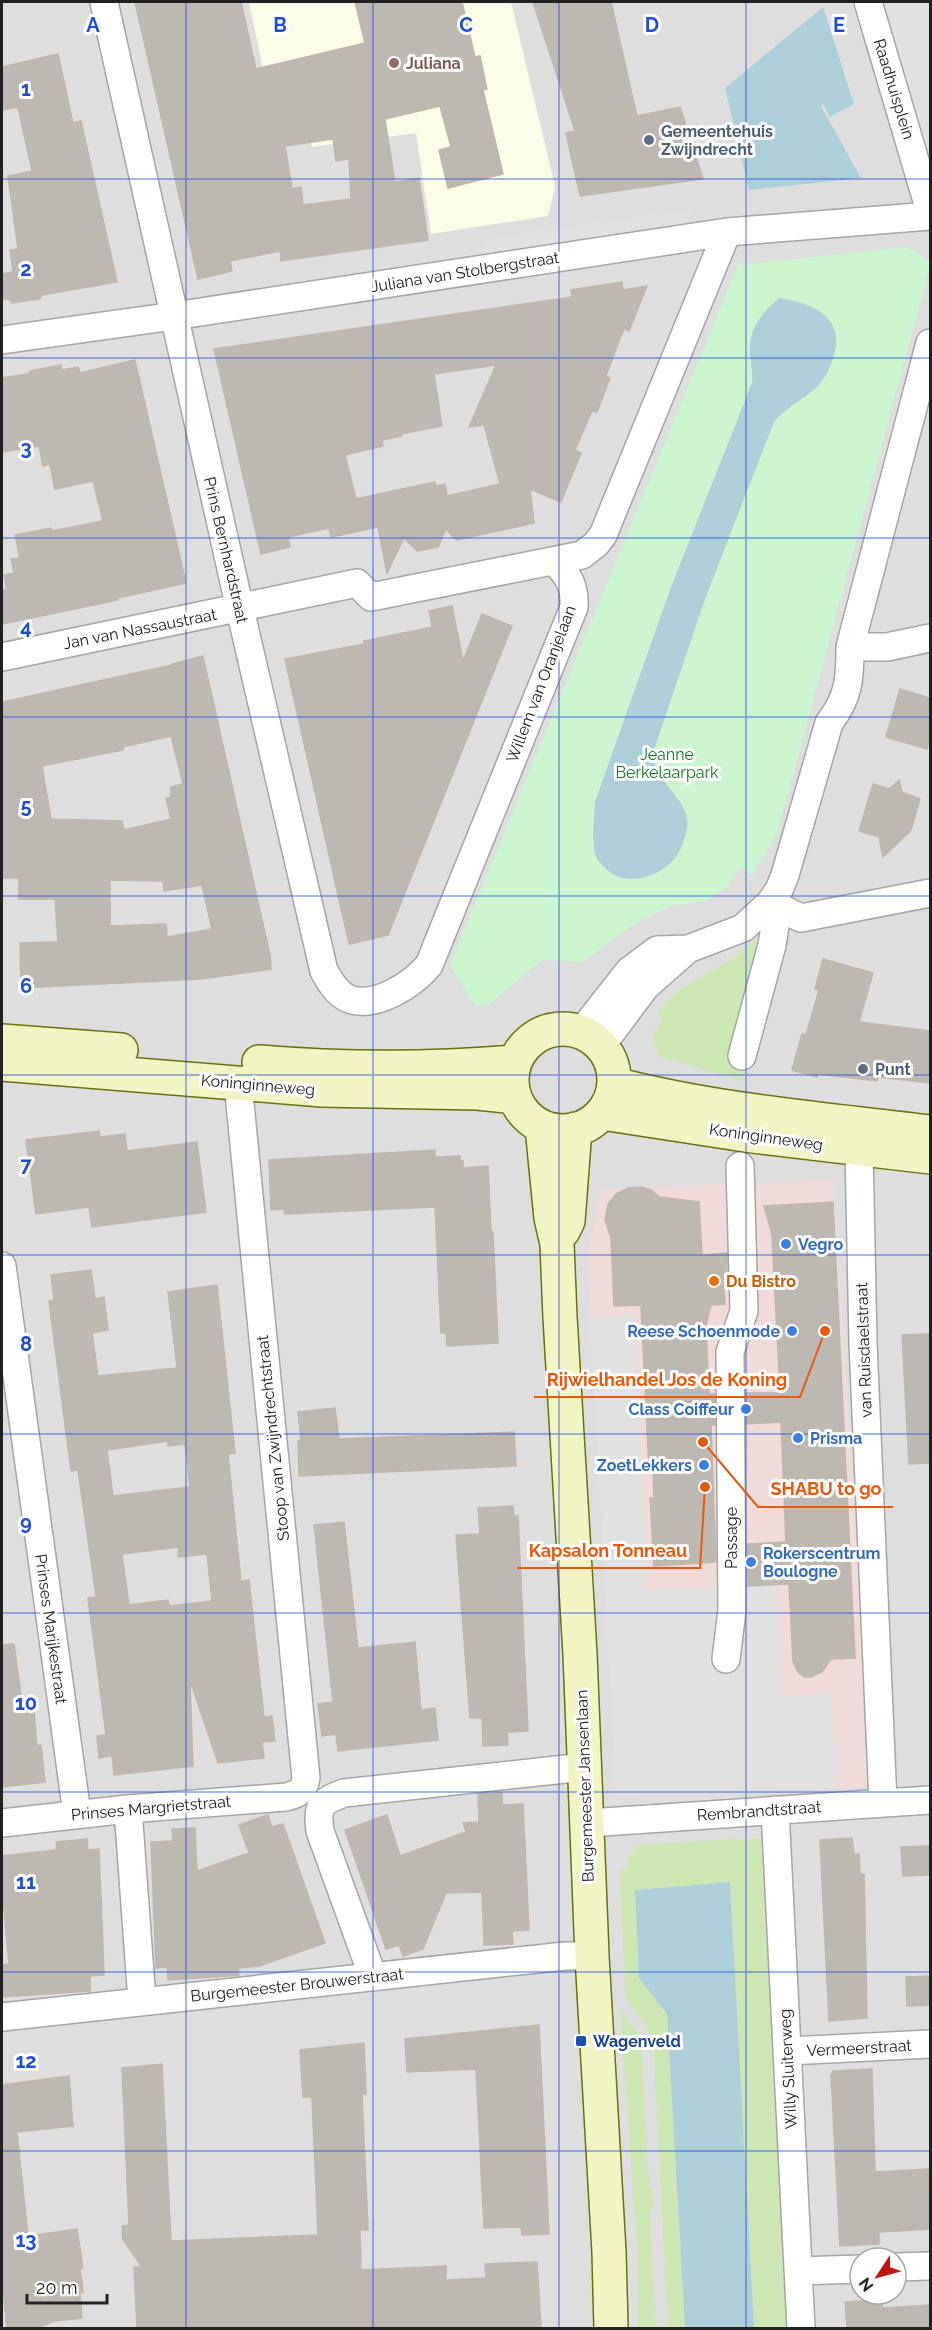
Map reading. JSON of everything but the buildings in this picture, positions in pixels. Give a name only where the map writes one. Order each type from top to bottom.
[{"type":"main road","points":[[564,1028],[591,1039],[611,1064],[597,1109],[558,1130],[542,1126],[525,1115],[515,1097],[512,1080],[518,1054],[530,1040],[546,1031],[564,1028]]},
{"type":"main road","name":"Koninginneweg","points":[[2,1041],[309,1066],[476,1065],[515,1062]]},
{"type":"main road","name":"Koninginneweg","points":[[2,1064],[322,1090],[468,1093],[515,1097]]},
{"type":"main road","name":"Koninginneweg","points":[[597,1109],[650,1093],[747,1111],[930,1132]]},
{"type":"main road","name":"Koninginneweg","points":[[597,1109],[745,1135],[930,1157]]},
{"type":"main road","name":"Burgemeester Jansenlaan","points":[[558,1244],[567,1221],[597,1109]]},
{"type":"main road","name":"Burgemeester Jansenlaan","points":[[542,1126],[551,1218],[558,1244],[611,2328]]},
{"type":"street","name":"Prins Bernhardstraat","points":[[104,2],[324,971],[335,989],[350,999],[371,1000],[392,994],[409,984],[417,979],[429,965]]},
{"type":"street","name":"Raadhuisplein","points":[[868,2],[930,213]]},
{"type":"street","name":"Juliana van Stolbergstraat","points":[[2,340],[727,232],[930,213]]},
{"type":"street","points":[[555,561],[582,555],[603,535],[727,232]]},
{"type":"street","points":[[591,1039],[688,949],[743,928],[770,903],[779,890],[829,723],[826,700],[832,673],[850,647],[930,343]]},
{"type":"street","name":"Jan van Nassaustraat","points":[[2,657],[357,583],[371,597],[555,561]]},
{"type":"street","name":"Willem van Oranjelaan","points":[[429,965],[574,607],[573,586],[570,578],[555,561]]},
{"type":"street","points":[[850,647],[887,647],[930,638]]},
{"type":"street","points":[[770,903],[801,918],[930,893]]},
{"type":"street","points":[[742,1056],[772,945],[775,926],[770,903]]},
{"type":"street","name":"Stoop van Zwijndrechtstraat","points":[[238,1083],[281,1512],[305,1786],[373,1977]]},
{"type":"street","name":"van Ruisdaelstraat","points":[[859,1149],[863,1343],[883,1802]]},
{"type":"street","name":"Passage","points":[[726,1659],[732,1610],[730,1352],[744,1311],[740,1166]]},
{"type":"street","name":"Prinses Marijkestraat","points":[[2,1266],[77,1814]]},
{"type":"street","name":"Prinses Margrietstraat","points":[[2,1823],[128,1809],[286,1797],[325,1801],[345,1793],[584,1767]]},
{"type":"street","name":"Rembrandtstraat","points":[[588,1823],[930,1800]]},
{"type":"street","points":[[128,1809],[142,2001]]},
{"type":"street","name":"Willy Sluiterweg","points":[[775,1810],[801,2328]]},
{"type":"street","name":"Burgemeester Brouwerstraat","points":[[2,2016],[565,1956],[592,1956]]},
{"type":"street","name":"Vermeerstraat","points":[[788,2051],[930,2044]]},
{"type":"street","points":[[908,2267],[930,2266]]},
{"type":"street","points":[[798,2271],[848,2269]]},
{"type":"shaded area","points":[[2,2],[930,2],[930,2328],[2,2328]]},
{"type":"shaded area","name":"Juliana","points":[[249,2],[511,2],[555,186],[548,216],[431,234],[416,133],[312,147],[307,125],[276,131]]},
{"type":"shaded area","points":[[851,2],[930,2],[930,181],[910,187]]},
{"type":"shaded area","points":[[694,209],[680,229],[478,258],[491,238]]},
{"type":"shaded area","points":[[833,1180],[872,1787],[616,1796],[587,1254],[602,1189]]},
{"type":"shaded area","points":[[634,1314],[648,1589],[776,1585],[782,1696],[832,1694],[837,1788],[616,1796],[590,1318]]},
{"type":"green space","name":"Jeanne Berkelaarpark","points":[[906,247],[930,262],[930,267],[777,835],[752,875],[740,867],[727,887],[709,900],[671,906],[637,922],[583,962],[542,960],[488,1005],[474,1005],[450,965],[738,265]]},
{"type":"green space","points":[[761,935],[747,1066],[743,1081],[659,1056],[652,1037],[663,1019],[657,1013],[673,994],[729,961]]},
{"type":"green space","points":[[759,1838],[763,1846],[790,2328],[754,2328],[730,1882],[635,1890],[639,1978],[667,2014],[685,2328],[668,2328],[654,2055],[652,2039],[647,2028],[626,1999],[619,1870],[628,1869],[628,1855],[636,1854],[635,1845]]},
{"type":"green space","points":[[620,2008],[637,2032],[642,2048],[649,2188],[653,2188],[654,2210],[650,2211],[656,2328],[638,2328],[637,2247]]},
{"type":"water","points":[[823,7],[854,104],[830,117],[823,104],[821,106],[861,178],[749,190],[725,88]]},
{"type":"water","points":[[779,298],[815,308],[824,315],[835,332],[836,345],[833,359],[817,387],[774,422],[705,599],[655,747],[656,766],[686,813],[687,829],[682,846],[671,863],[663,869],[643,878],[622,878],[603,866],[596,857],[593,837],[595,802],[671,587],[752,383],[750,350],[753,331],[764,313]]},
{"type":"water","points":[[730,1882],[754,2328],[685,2328],[667,2014],[639,1978],[635,1890]]},
{"type":"place","name":"Juliana","points":[[394,63]]},
{"type":"place","name":"Gemeentehuis Zwijndrecht","points":[[649,140]]},
{"type":"place","name":"Punt","points":[[863,1069]]},
{"type":"place","name":"Vegro","points":[[786,1244]]},
{"type":"place","name":"Du Bistro","points":[[714,1281]]},
{"type":"place","name":"Reese Schoenmode","points":[[792,1331]]},
{"type":"place","name":"Rijwielhandel Jos de Koning","points":[[825,1331]]},
{"type":"place","name":"Class Coiffeur","points":[[746,1409]]},
{"type":"place","name":"Prisma","points":[[798,1438]]},
{"type":"place","name":"SHABU to go","points":[[703,1442]]},
{"type":"place","name":"ZoetLekkers","points":[[704,1465]]},
{"type":"place","name":"Kapsalon Tonneau","points":[[705,1487]]},
{"type":"place","name":"Rokerscentrum Boulogne","points":[[751,1562]]},
{"type":"place","name":"Wagenveld","points":[[581,2041]]}]
